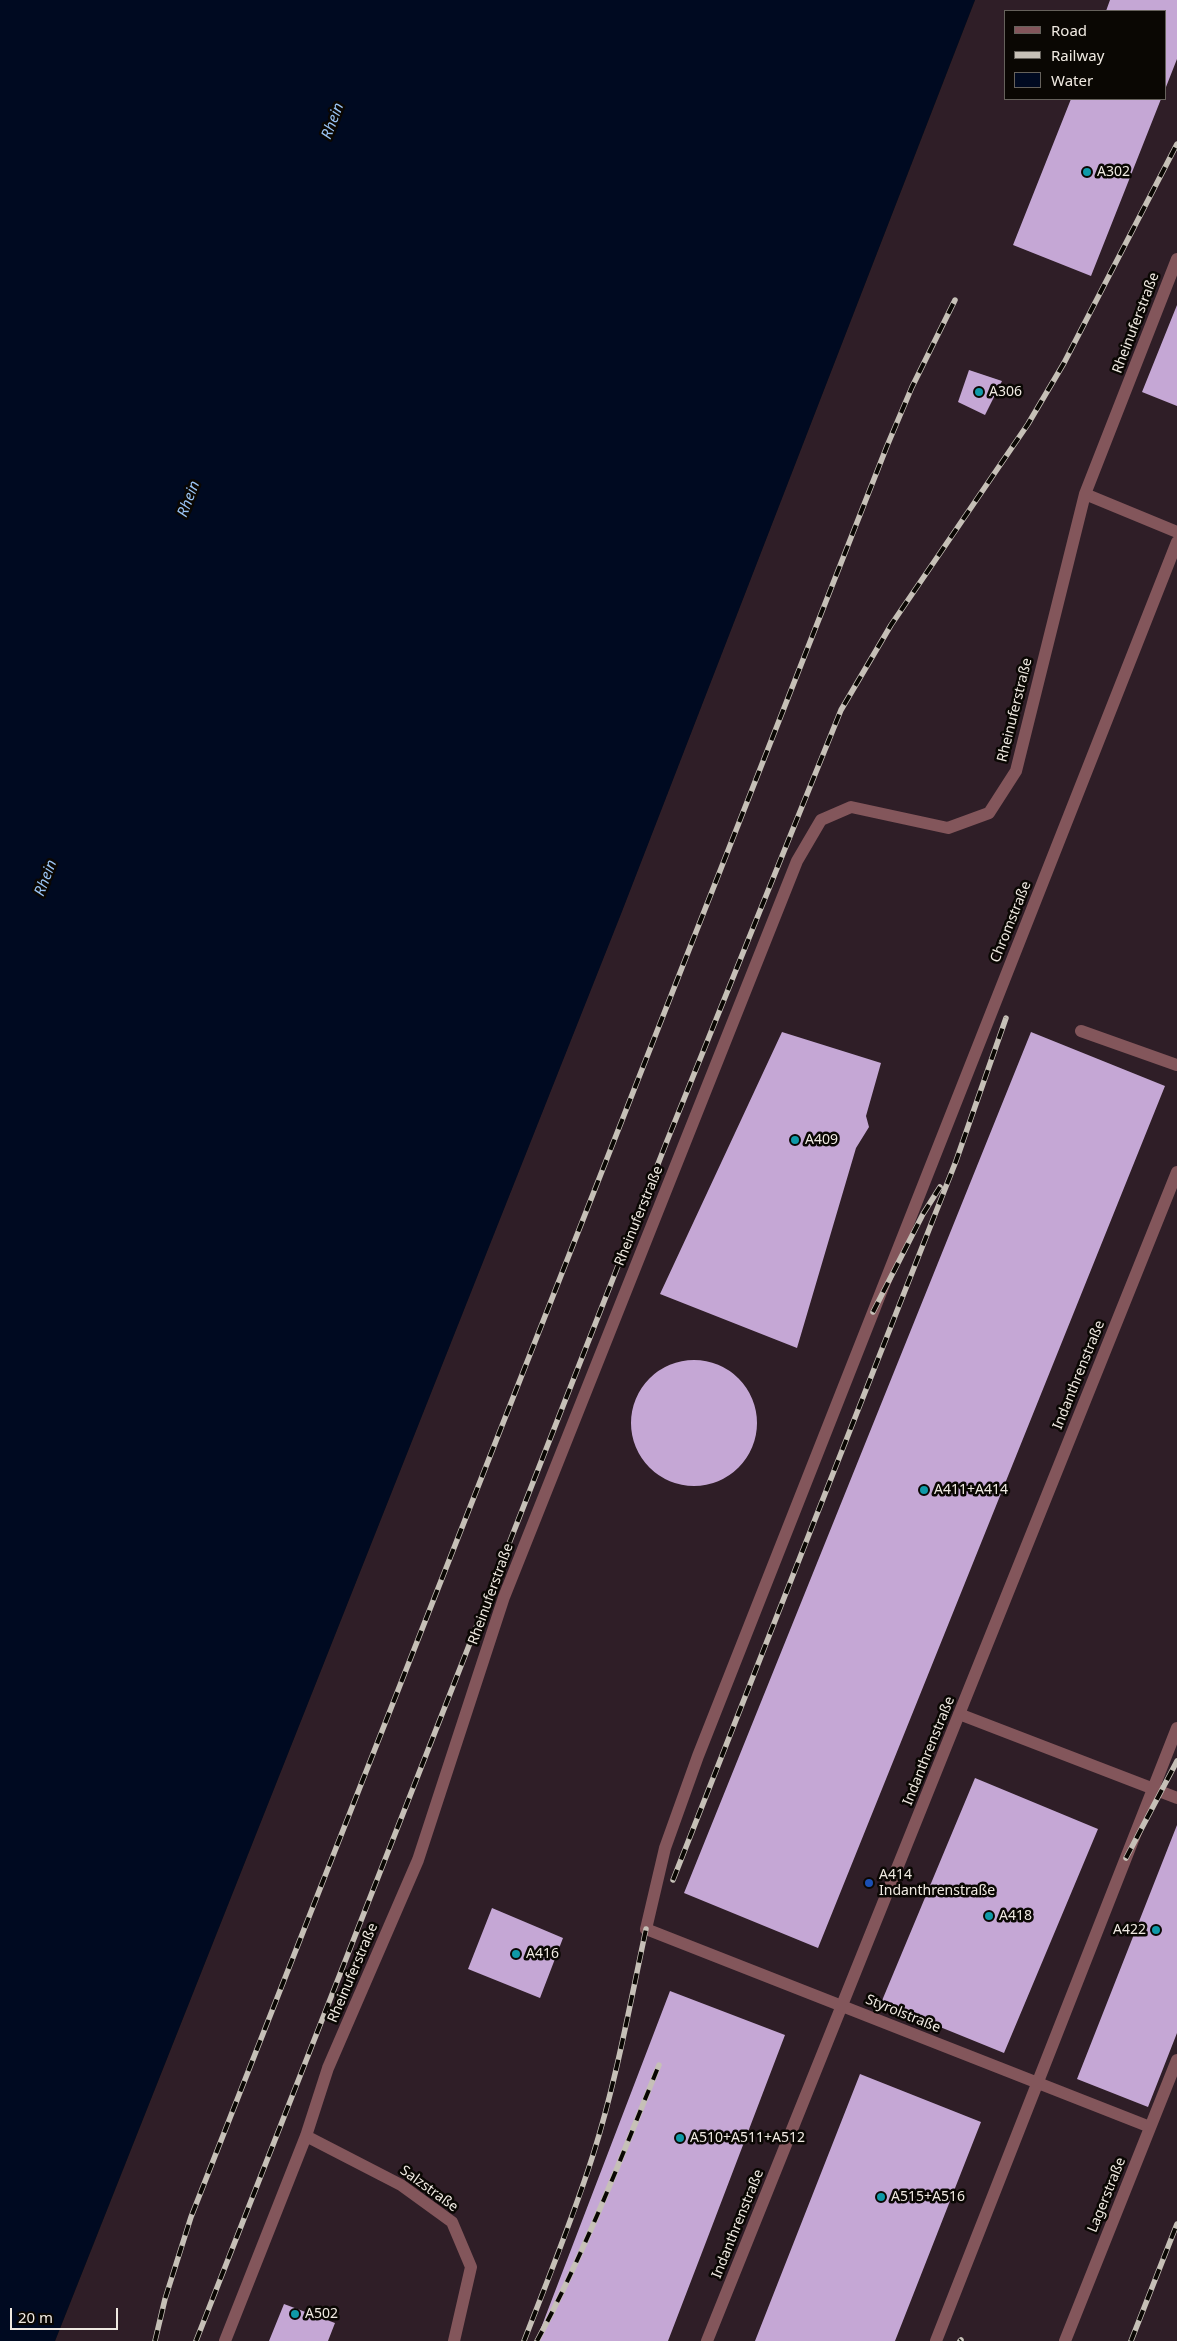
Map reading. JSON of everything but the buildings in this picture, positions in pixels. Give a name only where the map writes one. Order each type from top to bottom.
[{"type":"street","name":"Rheinuferstraße","points":[[225,2341],[306,2136],[328,2068],[418,1860],[504,1597],[797,862],[821,820],[851,807],[948,828],[989,813],[1016,771],[1085,494],[1177,259]]},
{"type":"street","points":[[1085,494],[1177,532]]},
{"type":"street","name":"Chromstraße","points":[[646,1929],[665,1848],[695,1765],[1177,542]]},
{"type":"street","points":[[1081,1031],[1177,1066]]},
{"type":"street","name":"Indanthrenstraße","points":[[707,2341],[1177,1172]]},
{"type":"street","points":[[959,1714],[1177,1798]]},
{"type":"street","points":[[936,2341],[1177,1728]]},
{"type":"street","name":"Styrolstraße","points":[[646,1929],[1150,2127]]},
{"type":"street","name":"Lagerstraße","points":[[1065,2341],[1177,2060]]},
{"type":"street","name":"Salzstraße","points":[[306,2136],[402,2184],[452,2222],[471,2267],[454,2341]]},
{"type":"shaded area","points":[[975,0],[1177,0],[1177,2341],[55,2341],[621,913]]},
{"type":"water","name":"Rhein","points":[[0,0],[975,0],[621,914],[55,2341],[0,2341]]},
{"type":"railway","points":[[196,2341],[667,1141],[841,710],[891,625],[1028,424],[1064,363],[1177,144]]},
{"type":"railway","points":[[155,2341],[165,2299],[191,2217],[887,446],[912,387],[955,300]]},
{"type":"railway","points":[[673,1880],[956,1161],[1006,1018]]},
{"type":"railway","points":[[873,1312],[923,1214],[940,1187]]},
{"type":"railway","points":[[1126,1858],[1177,1761]]},
{"type":"railway","points":[[524,2341],[593,2155],[609,2099],[646,1929]]},
{"type":"railway","points":[[537,2341],[587,2239],[659,2065]]},
{"type":"railway","points":[[1131,2341],[1177,2224]]},
{"type":"place","name":"A302","points":[[1087,172]]},
{"type":"place","name":"A306","points":[[979,392]]},
{"type":"place","name":"A409","points":[[795,1140]]},
{"type":"place","name":"A411+A414","points":[[924,1490]]},
{"type":"place","name":"A414 Indanthrenstraße","points":[[869,1883]]},
{"type":"place","name":"A418","points":[[989,1916]]},
{"type":"place","name":"A422","points":[[1156,1930]]},
{"type":"place","name":"A416","points":[[516,1954]]},
{"type":"place","name":"A510+A511+A512","points":[[680,2138]]},
{"type":"place","name":"A515+A516","points":[[881,2197]]},
{"type":"place","name":"A502","points":[[295,2314]]}]
